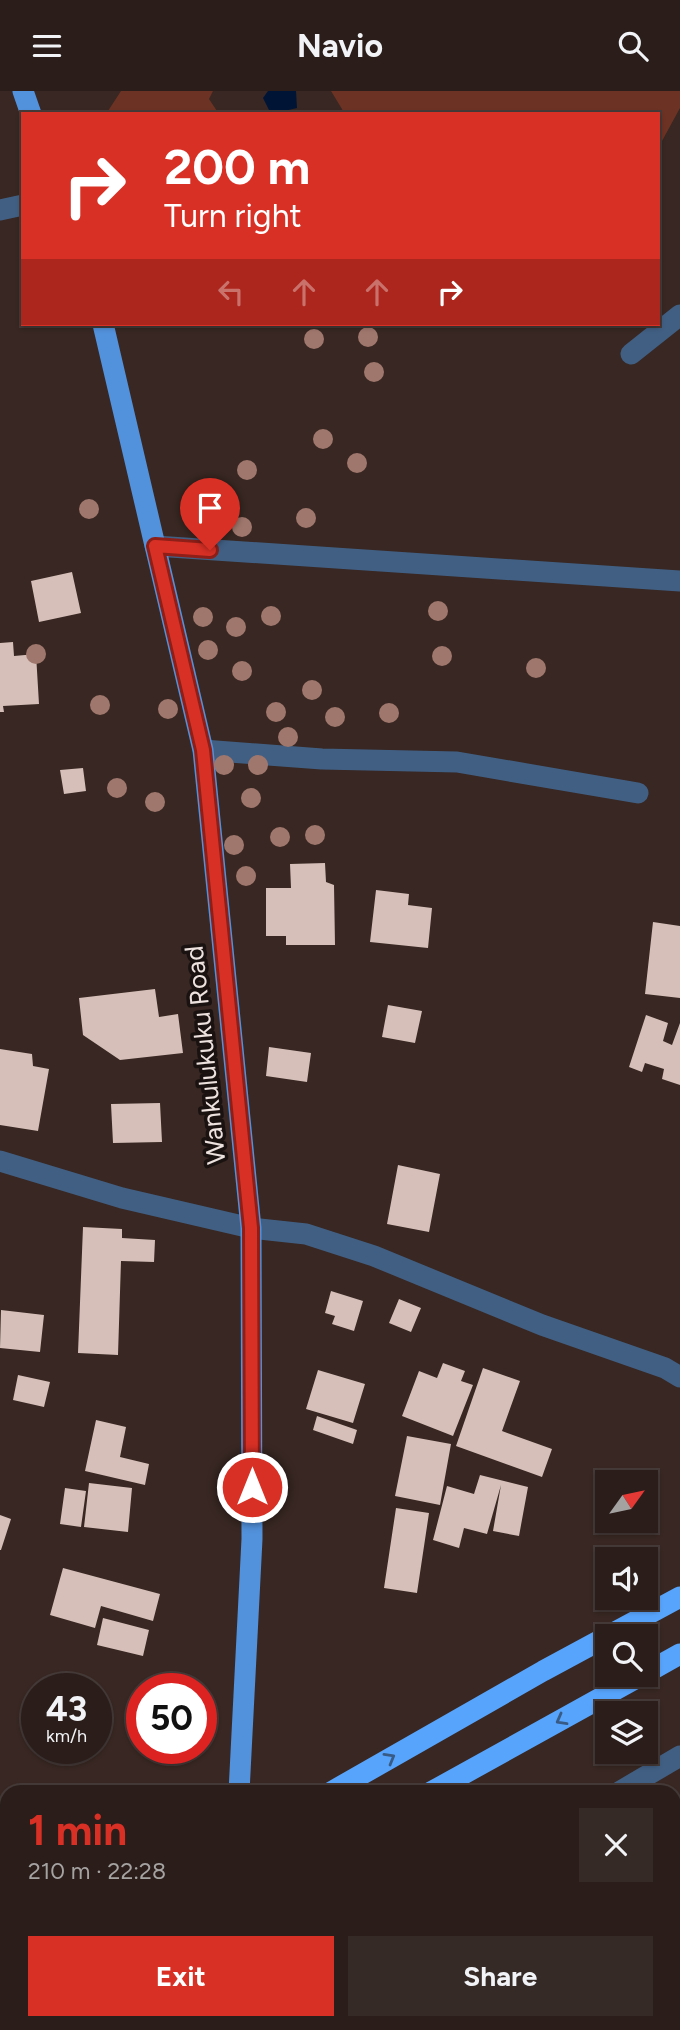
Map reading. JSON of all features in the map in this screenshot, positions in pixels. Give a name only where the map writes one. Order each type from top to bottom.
[{"type":"highway","points":[[343,1785],[543,1671],[680,1597]]},
{"type":"highway","points":[[658,1666],[680,1654]]},
{"type":"highway","points":[[444,1785],[621,1687]]},
{"type":"main road","points":[[23,91],[30,112]]},
{"type":"main road","name":"Wankulukuku Road","points":[[103,326],[203,750],[251,1228],[252,1539],[239,1785]]},
{"type":"street","points":[[0,210],[21,205]]},
{"type":"street","points":[[631,354],[680,315]]},
{"type":"street","points":[[155,546],[680,581]]},
{"type":"street","points":[[203,750],[322,759],[457,762],[638,793]]},
{"type":"street","points":[[0,1161],[122,1198],[251,1228],[306,1234],[374,1256],[542,1325],[666,1368],[680,1377]]},
{"type":"street","points":[[631,1785],[680,1756]]},
{"type":"shaded area","points":[[121,91],[213,91],[209,99],[218,112],[107,112]]},
{"type":"shaded area","points":[[331,91],[680,91],[680,108],[662,141],[660,112],[344,112]]},
{"type":"water","points":[[268,91],[296,91],[297,108],[270,112],[263,98]]},
{"type":"building","points":[[72,572],[81,613],[39,622],[31,581]]},
{"type":"building","points":[[13,642],[14,656],[36,654],[39,704],[3,706],[4,712],[0,712],[0,643]]},
{"type":"building","points":[[83,768],[86,791],[64,794],[60,770]]},
{"type":"building","points":[[325,863],[326,882],[334,885],[335,945],[286,945],[286,936],[266,936],[266,888],[291,888],[290,864]]},
{"type":"building","points":[[376,890],[409,894],[408,905],[432,908],[428,948],[370,942]]},
{"type":"building","points":[[653,922],[680,926],[680,998],[645,994]]},
{"type":"building","points":[[155,989],[159,1017],[178,1014],[183,1053],[120,1060],[83,1035],[79,998]]},
{"type":"building","points":[[388,1005],[422,1011],[415,1043],[382,1037]]},
{"type":"building","points":[[646,1015],[668,1023],[663,1041],[672,1045],[680,1023],[680,1085],[662,1079],[664,1069],[645,1063],[642,1072],[629,1067]]},
{"type":"building","points":[[269,1047],[311,1053],[307,1082],[266,1076]]},
{"type":"building","points":[[0,1049],[32,1054],[33,1066],[49,1069],[38,1131],[0,1125]]},
{"type":"building","points":[[160,1103],[162,1142],[113,1143],[111,1104]]},
{"type":"building","points":[[398,1165],[440,1174],[429,1232],[387,1224]]},
{"type":"building","points":[[83,1227],[122,1229],[122,1238],[155,1240],[154,1262],[121,1261],[118,1355],[78,1353]]},
{"type":"building","points":[[331,1291],[363,1301],[354,1331],[332,1324],[335,1316],[325,1313]]},
{"type":"building","points":[[399,1299],[421,1308],[411,1332],[389,1323]]},
{"type":"building","points":[[1,1310],[44,1315],[40,1352],[0,1348]]},
{"type":"building","points":[[443,1363],[465,1371],[461,1381],[473,1385],[453,1436],[402,1416],[419,1371],[437,1378]]},
{"type":"building","points":[[483,1368],[520,1381],[502,1431],[552,1449],[542,1477],[456,1446]]},
{"type":"building","points":[[318,1370],[365,1384],[353,1423],[306,1409]]},
{"type":"building","points":[[18,1375],[50,1382],[44,1407],[13,1400]]},
{"type":"building","points":[[317,1416],[357,1430],[353,1444],[313,1430]]},
{"type":"building","points":[[96,1420],[126,1427],[120,1457],[149,1464],[145,1485],[85,1471]]},
{"type":"building","points":[[407,1436],[451,1444],[440,1505],[395,1496]]},
{"type":"building","points":[[480,1475],[528,1487],[519,1536],[493,1531],[501,1485],[487,1534],[464,1528],[459,1548],[433,1540],[447,1486],[474,1494]]},
{"type":"building","points":[[89,1483],[132,1488],[128,1532],[84,1527]]},
{"type":"building","points":[[65,1488],[86,1491],[81,1527],[60,1524]]},
{"type":"building","points":[[396,1508],[429,1513],[417,1593],[384,1588]]},
{"type":"building","points":[[0,1515],[11,1519],[1,1550],[0,1550]]},
{"type":"building","points":[[63,1568],[160,1594],[153,1621],[101,1606],[95,1628],[50,1615]]},
{"type":"building","points":[[103,1618],[149,1630],[143,1656],[97,1645]]},
{"type":"route","points":[[210,550],[155,546],[203,750],[251,1228],[252,1487]]}]
